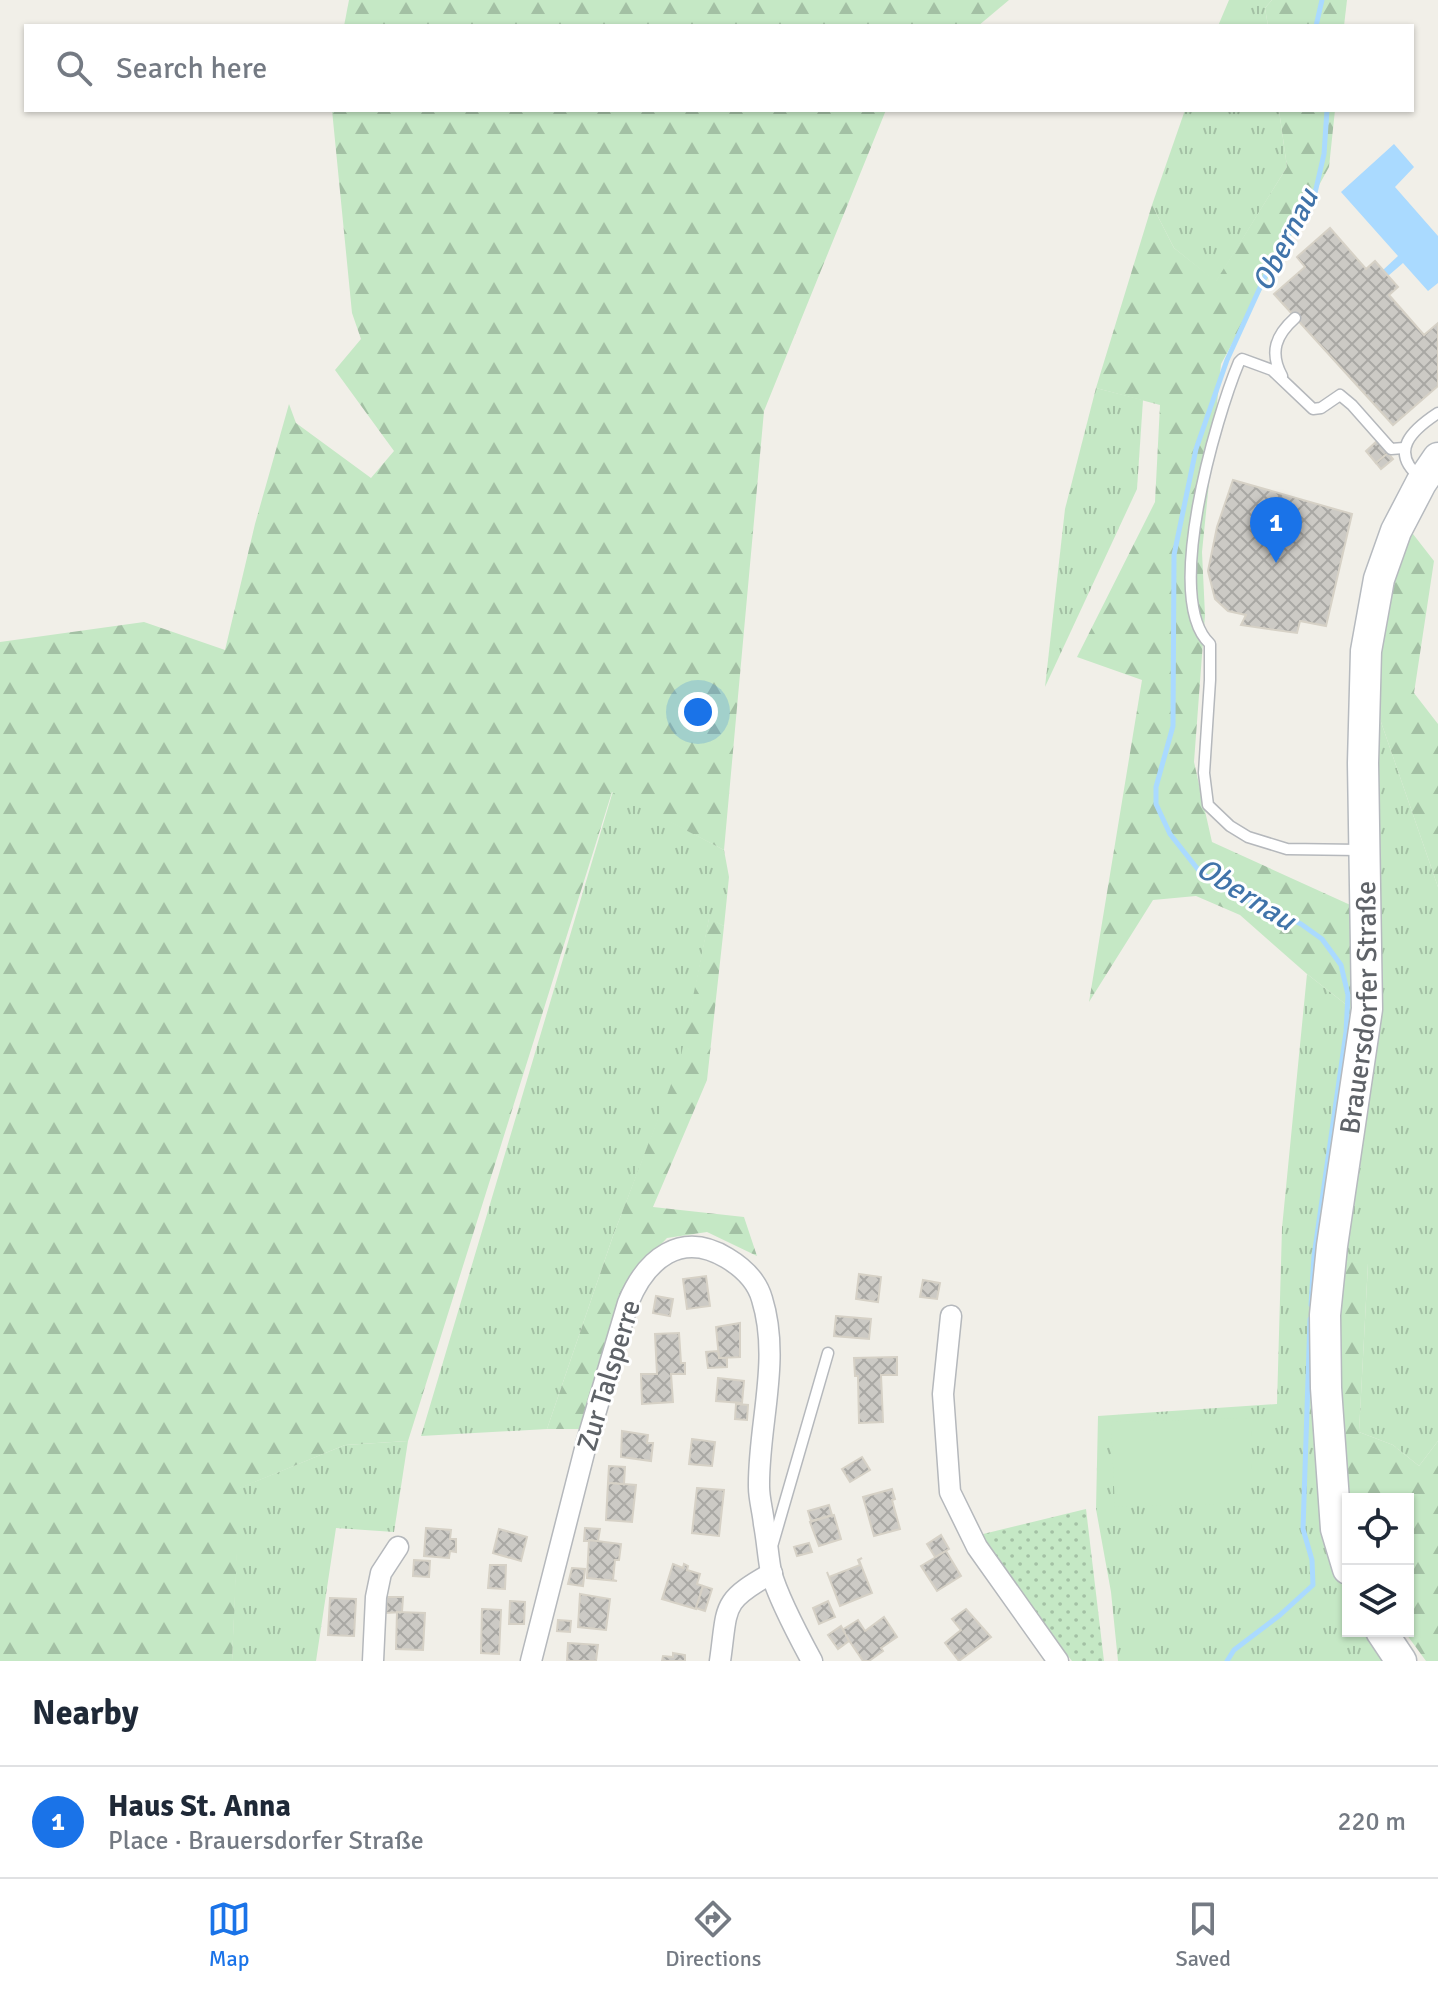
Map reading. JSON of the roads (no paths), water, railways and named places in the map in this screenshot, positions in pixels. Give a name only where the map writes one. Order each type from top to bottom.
[{"type":"street","name":"Brauersdorfer Straße","points":[[1347,1565],[1336,1529],[1326,1388],[1325,1315],[1332,1246],[1367,1009],[1363,763],[1366,651],[1379,579],[1396,531],[1430,469]]},
{"type":"street","name":"Zur Talsperre","points":[[531,1661],[587,1441],[628,1303],[643,1273],[677,1248],[705,1248],[721,1254],[737,1264],[761,1295],[767,1319],[769,1365],[759,1488],[770,1564],[812,1661]]},
{"type":"street","points":[[951,1316],[943,1394],[950,1492],[977,1547],[1058,1661]]},
{"type":"street","points":[[373,1661],[376,1597],[381,1573],[398,1547]]},
{"type":"street","points":[[720,1661],[728,1606],[770,1564]]},
{"type":"street","points":[[1385,1637],[1401,1661]]},
{"type":"lane","points":[[1282,378],[1274,361],[1275,347],[1283,328],[1295,318]]},
{"type":"lane","points":[[1365,851],[1287,849],[1248,837],[1230,826],[1208,805],[1204,773],[1210,644],[1200,635],[1193,610],[1190,558],[1221,409],[1239,362],[1246,359],[1272,370],[1313,409],[1321,408],[1336,396],[1343,397],[1391,449],[1404,448]]},
{"type":"lane","points":[[1430,469],[1410,467],[1404,448],[1411,434],[1438,413]]},
{"type":"lane","points":[[770,1564],[828,1353]]},
{"type":"water","points":[[1394,144],[1414,167],[1395,187],[1438,236],[1438,283],[1428,291],[1403,263],[1388,276],[1383,270],[1398,256],[1341,192]]},
{"type":"waterway","name":"Obernau","points":[[1316,24],[1322,0]]},
{"type":"waterway","name":"Obernau","points":[[1311,1305],[1314,1256],[1346,1032],[1348,995],[1341,965],[1322,939],[1301,924],[1229,891],[1200,872],[1170,834],[1156,804],[1156,787],[1173,726],[1174,555],[1196,449],[1227,360],[1273,259],[1315,193],[1324,154],[1327,112]]},
{"type":"waterway","name":"Obernau","points":[[1227,1661],[1234,1650],[1313,1585],[1312,1560],[1303,1529],[1310,1319]]},
{"type":"place","name":"Haus St. Anna","points":[[1276,563]]}]
